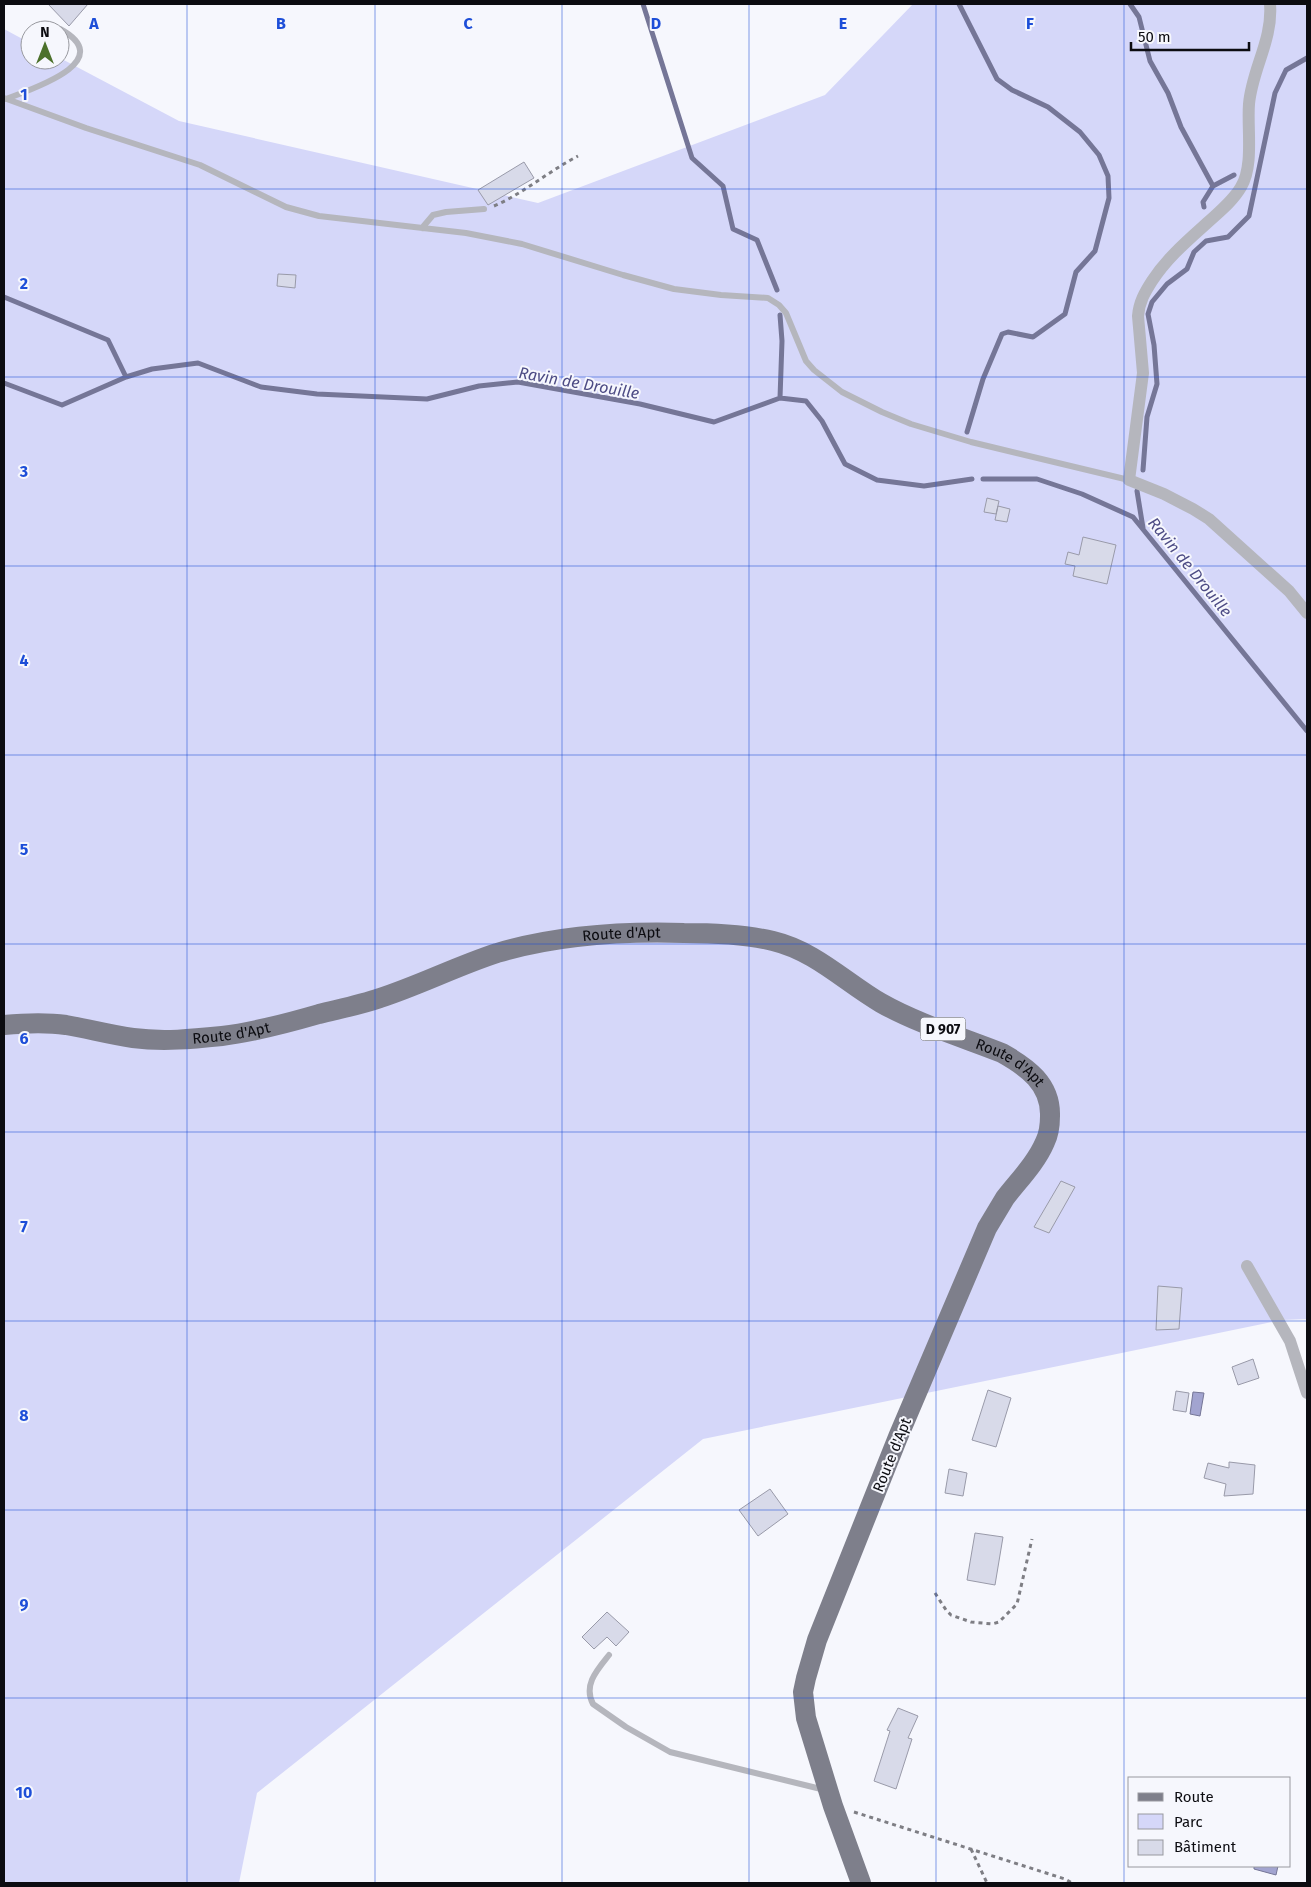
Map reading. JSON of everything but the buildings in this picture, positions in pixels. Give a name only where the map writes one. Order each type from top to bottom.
[{"type":"main road","name":"Route d'Apt","points":[[4,1025],[26,1023],[64,1025],[132,1038],[166,1040],[224,1036],[284,1024],[380,998],[497,954],[537,944],[573,937],[625,933],[702,933],[771,940],[788,945],[827,965],[883,1004],[1002,1053],[1033,1072],[1040,1081],[1048,1098],[1050,1124],[1045,1143],[987,1228],[898,1437],[817,1640],[803,1692],[806,1718],[831,1798],[861,1883]]},
{"type":"street","points":[[1270,4],[1271,14],[1268,36],[1249,102],[1248,165],[1245,179],[1232,199],[1179,248],[1164,265],[1141,301],[1138,316],[1143,373],[1129,480],[1171,497],[1209,519],[1289,591],[1307,613]]},
{"type":"street","points":[[1247,1266],[1290,1341],[1307,1393]]},
{"type":"lane","points":[[70,35],[79,44],[81,51],[77,61],[70,68]]},
{"type":"lane","points":[[5,98],[51,82],[67,70]]},
{"type":"lane","points":[[5,98],[86,128],[200,165],[286,207],[331,218],[466,233],[522,244],[674,289],[768,298],[779,305],[786,313],[806,361],[814,370],[842,392],[890,415],[937,432],[1129,480]]},
{"type":"lane","points":[[422,228],[433,215],[484,209]]},
{"type":"lane","points":[[609,1655],[593,1676],[590,1685],[591,1700],[626,1727],[670,1752],[831,1798]]},
{"type":"path","points":[[484,209],[496,206],[578,156]]},
{"type":"path","points":[[935,1594],[951,1615],[971,1622],[992,1624],[999,1622],[1017,1604],[1032,1539]]},
{"type":"path","points":[[831,1798],[1072,1883]]},
{"type":"path","points":[[971,1848],[987,1883]]},
{"type":"green space","points":[[913,4],[1307,4],[1307,1319],[1282,1320],[703,1439],[257,1793],[239,1883],[4,1883],[4,29],[20,38],[20,70],[70,70],[70,63],[179,121],[538,203],[825,95]]},
{"type":"shaded area","points":[[1193,1392],[1204,1393],[1200,1416],[1190,1414]]},
{"type":"shaded area","points":[[1254,1867],[1278,1867],[1276,1875],[1254,1869]]},
{"type":"waterway","points":[[643,4],[692,158],[723,186],[733,229],[757,240],[777,290]]},
{"type":"waterway","points":[[959,4],[997,79],[1012,90],[1048,107],[1080,132],[1099,155],[1108,176],[1109,198],[1095,251],[1076,272],[1065,314],[1033,337],[1008,332],[1002,334],[983,379],[967,432]]},
{"type":"waterway","points":[[1130,4],[1139,17],[1150,61],[1168,93],[1181,127],[1213,186],[1203,202],[1204,207]]},
{"type":"waterway","points":[[1143,470],[1147,417],[1157,384],[1154,345],[1148,314],[1152,302],[1167,284],[1187,269],[1194,252],[1206,241],[1228,237],[1249,216],[1275,93],[1286,70],[1307,58]]},
{"type":"waterway","points":[[1213,186],[1234,175]]},
{"type":"waterway","points":[[4,297],[108,340],[126,377]]},
{"type":"waterway","points":[[780,315],[782,341],[780,398]]},
{"type":"waterway","name":"Ravin de Drouille","points":[[4,383],[62,405],[126,377],[152,369],[198,363],[261,387],[317,394],[427,399],[479,386],[518,382],[640,404],[714,422],[780,398],[806,401],[822,421],[845,464],[877,480],[924,486],[972,479]]},
{"type":"waterway","name":"Ravin de Drouille","points":[[983,479],[1037,479],[1082,494],[1133,517],[1307,731]]},
{"type":"waterway","points":[[1137,491],[1143,528]]}]
